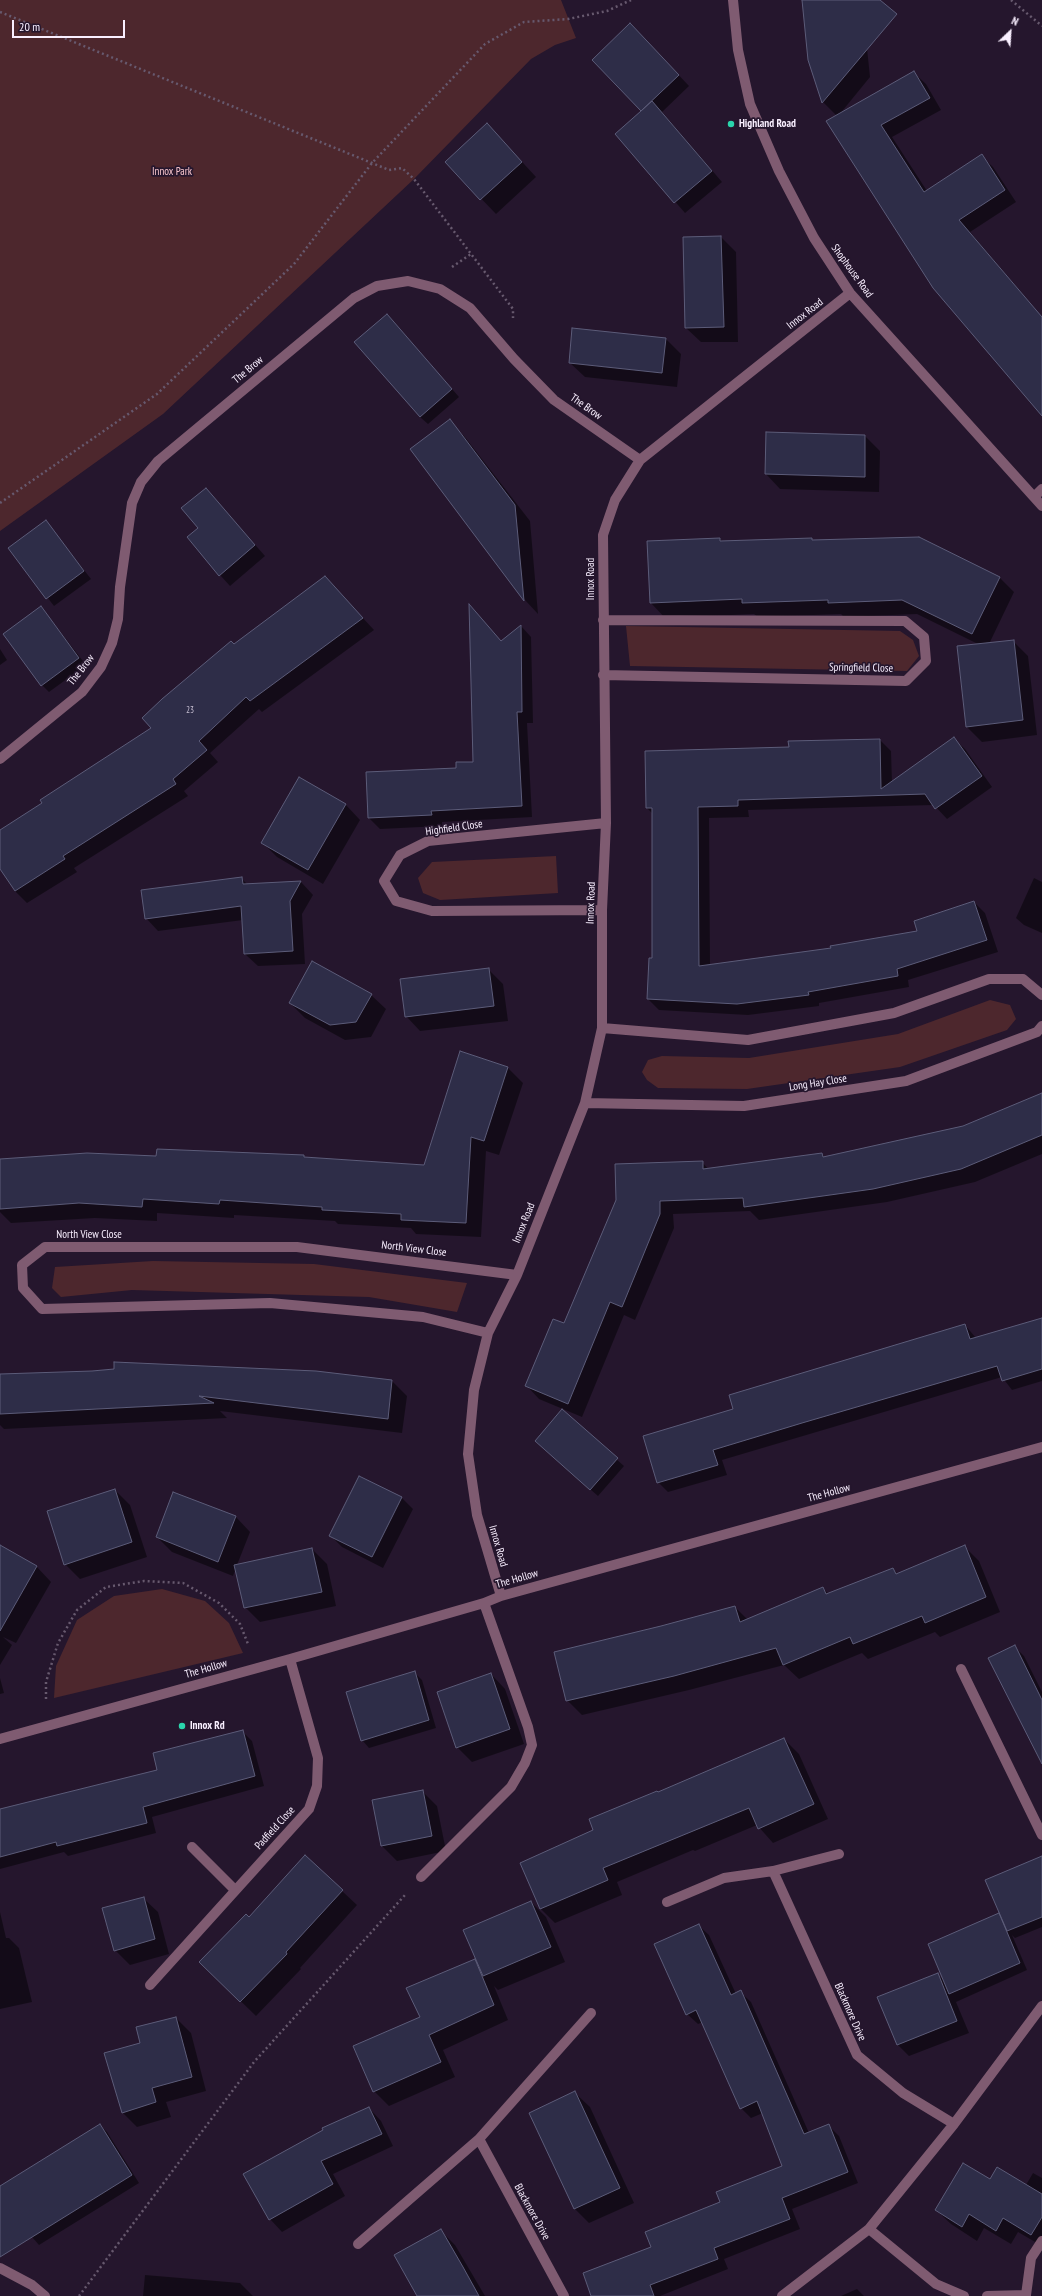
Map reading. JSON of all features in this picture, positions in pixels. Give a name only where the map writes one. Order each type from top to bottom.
[{"type":"street","name":"Shophouse Road","points":[[733,0],[738,50],[750,104],[779,171],[814,238],[850,293],[1042,506]]},
{"type":"street","name":"The Brow","points":[[0,759],[82,692],[101,667],[112,643],[118,619],[120,587],[132,502],[141,482],[158,461],[354,298],[377,286],[408,281],[440,289],[470,308],[514,359],[554,400],[640,460]]},
{"type":"street","name":"Innox Road","points":[[501,1596],[477,1515],[468,1454],[474,1390],[488,1333],[517,1275],[585,1103],[602,1028],[602,910],[606,823],[602,620],[603,535],[615,500],[640,460],[850,293]]},
{"type":"street","points":[[1034,497],[1042,489]]},
{"type":"street","name":"Springfield Close","points":[[602,620],[905,621],[924,637],[926,661],[906,681],[603,675]]},
{"type":"street","name":"Highfield Close","points":[[602,910],[432,911],[396,902],[384,881],[400,856],[428,841],[606,823]]},
{"type":"street","points":[[602,1028],[748,1040],[894,1013],[989,980],[1023,979],[1042,995]]},
{"type":"street","name":"Long Hay Close","points":[[585,1103],[744,1106],[906,1081],[1037,1032],[1042,1026]]},
{"type":"street","name":"North View Close","points":[[488,1333],[423,1316],[270,1302],[42,1309],[23,1288],[22,1266],[45,1247],[297,1247],[517,1275]]},
{"type":"street","name":"The Hollow","points":[[0,1739],[47,1727],[258,1666],[290,1659],[484,1603],[501,1596],[1042,1446]]},
{"type":"street","points":[[421,1878],[511,1787],[525,1763],[532,1746],[528,1727],[484,1603]]},
{"type":"street","name":"Padfield Close","points":[[150,1985],[309,1809],[317,1786],[318,1758],[290,1659]]},
{"type":"street","points":[[962,1669],[1042,1835]]},
{"type":"street","points":[[192,1847],[235,1890]]},
{"type":"street","points":[[667,1902],[724,1878],[774,1871],[839,1854]]},
{"type":"street","name":"Blackmore Drive","points":[[774,1871],[857,2055],[903,2093],[954,2124]]},
{"type":"street","points":[[782,2296],[869,2229],[954,2124],[1042,2006]]},
{"type":"street","points":[[358,2244],[479,2139],[591,2013]]},
{"type":"street","name":"Blackmore Drive","points":[[479,2139],[564,2296]]},
{"type":"street","points":[[869,2229],[936,2284],[964,2296]]},
{"type":"street","points":[[987,2296],[1026,2296],[1031,2258],[1042,2240]]},
{"type":"street","points":[[0,2268],[32,2285],[45,2296]]},
{"type":"path","points":[[0,503],[157,394],[294,264],[372,163],[485,44],[524,22],[568,19],[607,11],[631,0]]},
{"type":"path","points":[[1011,0],[1042,26]]},
{"type":"path","points":[[0,12],[389,170],[402,168],[414,179],[513,309],[514,359]]},
{"type":"path","points":[[450,268],[471,254]]},
{"type":"path","points":[[47,1727],[46,1682],[58,1643],[77,1610],[106,1587],[144,1581],[183,1583],[219,1603],[240,1624],[258,1666]]},
{"type":"path","points":[[79,2296],[254,2062],[421,1878]]},
{"type":"green space","name":"Innox Park","points":[[0,0],[561,0],[576,38],[555,45],[531,59],[414,179],[163,414],[0,531]]},
{"type":"green space","points":[[626,626],[900,631],[913,640],[919,656],[907,671],[630,666]]},
{"type":"green space","points":[[556,856],[558,893],[440,900],[423,893],[418,878],[432,862]]},
{"type":"green space","points":[[990,1000],[1010,1005],[1016,1019],[1007,1030],[900,1067],[747,1089],[658,1088],[647,1080],[642,1072],[648,1060],[662,1056],[749,1058],[898,1034]]},
{"type":"green space","points":[[153,1261],[314,1264],[467,1283],[457,1312],[369,1297],[132,1290],[61,1297],[52,1288],[55,1267]]},
{"type":"green space","points":[[162,1589],[205,1601],[229,1623],[243,1653],[54,1698],[56,1666],[77,1620],[114,1596]]},
{"type":"building","points":[[802,0],[880,0],[897,14],[822,103],[808,60]]},
{"type":"building","points":[[630,23],[679,75],[641,111],[592,60]]},
{"type":"building","points":[[914,71],[930,98],[881,125],[924,192],[982,154],[1005,190],[959,220],[1042,317],[1042,416],[933,288],[826,121]]},
{"type":"building","points":[[652,101],[712,171],[674,203],[615,134]]},
{"type":"building","points":[[487,123],[522,162],[480,200],[445,162]]},
{"type":"building","points":[[721,236],[724,327],[685,328],[683,237]]},
{"type":"building","points":[[387,314],[452,389],[420,417],[354,342]]},
{"type":"building","points":[[572,328],[666,338],[662,373],[569,363]]},
{"type":"building","points":[[450,419],[515,505],[524,601],[410,449]]},
{"type":"building","points":[[766,432],[865,435],[865,477],[765,474]]},
{"type":"building","points":[[206,488],[255,545],[219,576],[187,537],[198,528],[181,508]]},
{"type":"building","points":[[46,520],[84,571],[46,599],[8,548]]},
{"type":"building","points":[[919,537],[1000,577],[972,634],[902,600],[828,603],[828,600],[742,603],[742,599],[650,603],[647,541],[720,538],[720,541]]},
{"type":"building","points":[[325,576],[363,618],[250,701],[246,697],[199,741],[207,750],[173,779],[176,784],[63,856],[65,859],[15,891],[0,869],[0,830],[42,803],[40,800],[151,728],[142,718],[162,699],[231,641],[234,644]]},
{"type":"building","points":[[469,604],[501,641],[521,625],[522,712],[517,712],[522,806],[431,811],[432,815],[368,818],[366,772],[456,768],[456,762],[473,762]]},
{"type":"building","points":[[41,606],[79,658],[41,686],[3,634]]},
{"type":"building","points":[[1014,640],[1023,720],[966,727],[957,646]]},
{"type":"building","points":[[954,737],[982,776],[935,809],[925,794],[738,800],[738,806],[698,807],[699,966],[831,948],[830,946],[917,931],[914,921],[974,901],[987,940],[897,969],[898,976],[808,992],[809,995],[737,1004],[647,999],[649,958],[652,958],[652,808],[646,808],[645,751],[789,747],[788,741],[880,739],[881,789]]},
{"type":"building","points":[[299,777],[346,804],[308,870],[261,843]]},
{"type":"building","points":[[242,877],[243,884],[301,881],[290,901],[293,951],[244,954],[241,906],[145,919],[141,890]]},
{"type":"building","points":[[312,961],[372,994],[356,1022],[330,1025],[289,1003]]},
{"type":"building","points":[[489,968],[494,1006],[405,1017],[400,979]]},
{"type":"building","points":[[460,1051],[508,1067],[484,1141],[471,1137],[466,1223],[401,1220],[401,1214],[322,1210],[322,1207],[220,1200],[219,1204],[143,1199],[142,1207],[79,1203],[0,1209],[0,1159],[87,1153],[156,1156],[157,1149],[304,1155],[304,1157],[424,1165]]},
{"type":"building","points":[[1042,1093],[1042,1135],[961,1169],[873,1189],[744,1207],[743,1198],[660,1201],[660,1214],[622,1307],[610,1302],[568,1404],[525,1386],[553,1319],[564,1323],[616,1200],[615,1164],[703,1161],[703,1169],[822,1153],[823,1157],[963,1126]]},
{"type":"building","points":[[1042,1318],[1042,1369],[1002,1381],[997,1366],[802,1423],[713,1450],[718,1465],[657,1483],[643,1436],[733,1409],[729,1395],[965,1324],[970,1339]]},
{"type":"building","points":[[114,1362],[316,1371],[392,1380],[388,1419],[199,1396],[214,1403],[0,1414],[0,1374],[114,1369]]},
{"type":"building","points":[[562,1409],[618,1458],[590,1490],[535,1441]]},
{"type":"building","points":[[359,1476],[402,1497],[372,1557],[329,1536]]},
{"type":"building","points":[[115,1489],[132,1542],[64,1565],[47,1511]]},
{"type":"building","points":[[173,1492],[236,1516],[218,1562],[156,1537]]},
{"type":"building","points":[[0,1545],[37,1566],[0,1631]]},
{"type":"building","points":[[965,1545],[986,1597],[925,1623],[922,1616],[853,1644],[850,1637],[783,1665],[776,1648],[674,1676],[566,1701],[554,1652],[735,1606],[740,1622],[823,1587],[826,1594],[893,1568],[896,1574]]},
{"type":"building","points":[[312,1548],[322,1592],[244,1608],[234,1565]]},
{"type":"building","points":[[1015,1645],[1042,1700],[1042,1764],[988,1658]]},
{"type":"building","points":[[415,1671],[429,1720],[361,1741],[346,1692]]},
{"type":"building","points":[[491,1673],[510,1729],[456,1748],[437,1692]]},
{"type":"building","points":[[243,1730],[255,1776],[143,1807],[147,1823],[57,1846],[56,1842],[0,1857],[0,1809],[157,1770],[153,1753]]},
{"type":"building","points":[[784,1738],[814,1804],[758,1829],[749,1808],[603,1868],[608,1880],[540,1909],[520,1863],[593,1830],[589,1819],[657,1791],[658,1792]]},
{"type":"building","points":[[423,1790],[432,1836],[381,1846],[372,1800]]},
{"type":"building","points":[[305,1855],[343,1890],[286,1952],[287,1954],[240,2002],[199,1962],[246,1914],[249,1917]]},
{"type":"building","points":[[1042,1856],[1042,1917],[1007,1931],[985,1880]]},
{"type":"building","points":[[144,1897],[155,1939],[114,1951],[102,1908]]},
{"type":"building","points":[[531,1901],[551,1947],[483,1976],[463,1930]]},
{"type":"building","points":[[999,1913],[1020,1963],[949,1994],[928,1944]]},
{"type":"building","points":[[699,1924],[731,1995],[741,1990],[804,2134],[829,2124],[848,2172],[782,2198],[790,2219],[714,2248],[718,2259],[650,2285],[654,2296],[591,2296],[583,2273],[651,2247],[645,2232],[720,2202],[716,2192],[782,2166],[757,2101],[740,2109],[696,2010],[686,2015],[654,1944]]},
{"type":"building","points":[[475,1959],[494,2005],[429,2035],[441,2062],[373,2092],[353,2046],[420,2017],[406,1988]]},
{"type":"building","points":[[938,1973],[957,2021],[897,2045],[877,1997]]},
{"type":"building","points":[[176,2017],[192,2077],[152,2088],[156,2102],[122,2113],[104,2053],[140,2043],[136,2027]]},
{"type":"building","points":[[575,2091],[620,2188],[574,2209],[529,2113]]},
{"type":"building","points":[[369,2107],[382,2134],[321,2161],[333,2184],[269,2220],[243,2174],[323,2130],[322,2128]]},
{"type":"building","points":[[100,2124],[132,2175],[0,2257],[0,2186]]},
{"type":"building","points":[[963,2163],[990,2179],[997,2167],[1042,2194],[1042,2217],[1031,2235],[1003,2218],[996,2231],[969,2214],[962,2227],[935,2210]]},
{"type":"building","points":[[441,2229],[479,2296],[417,2296],[394,2255]]},
{"type":"place","name":"Highland Road","points":[[731,124]]},
{"type":"place","name":"Innox Rd","points":[[182,1726]]}]
